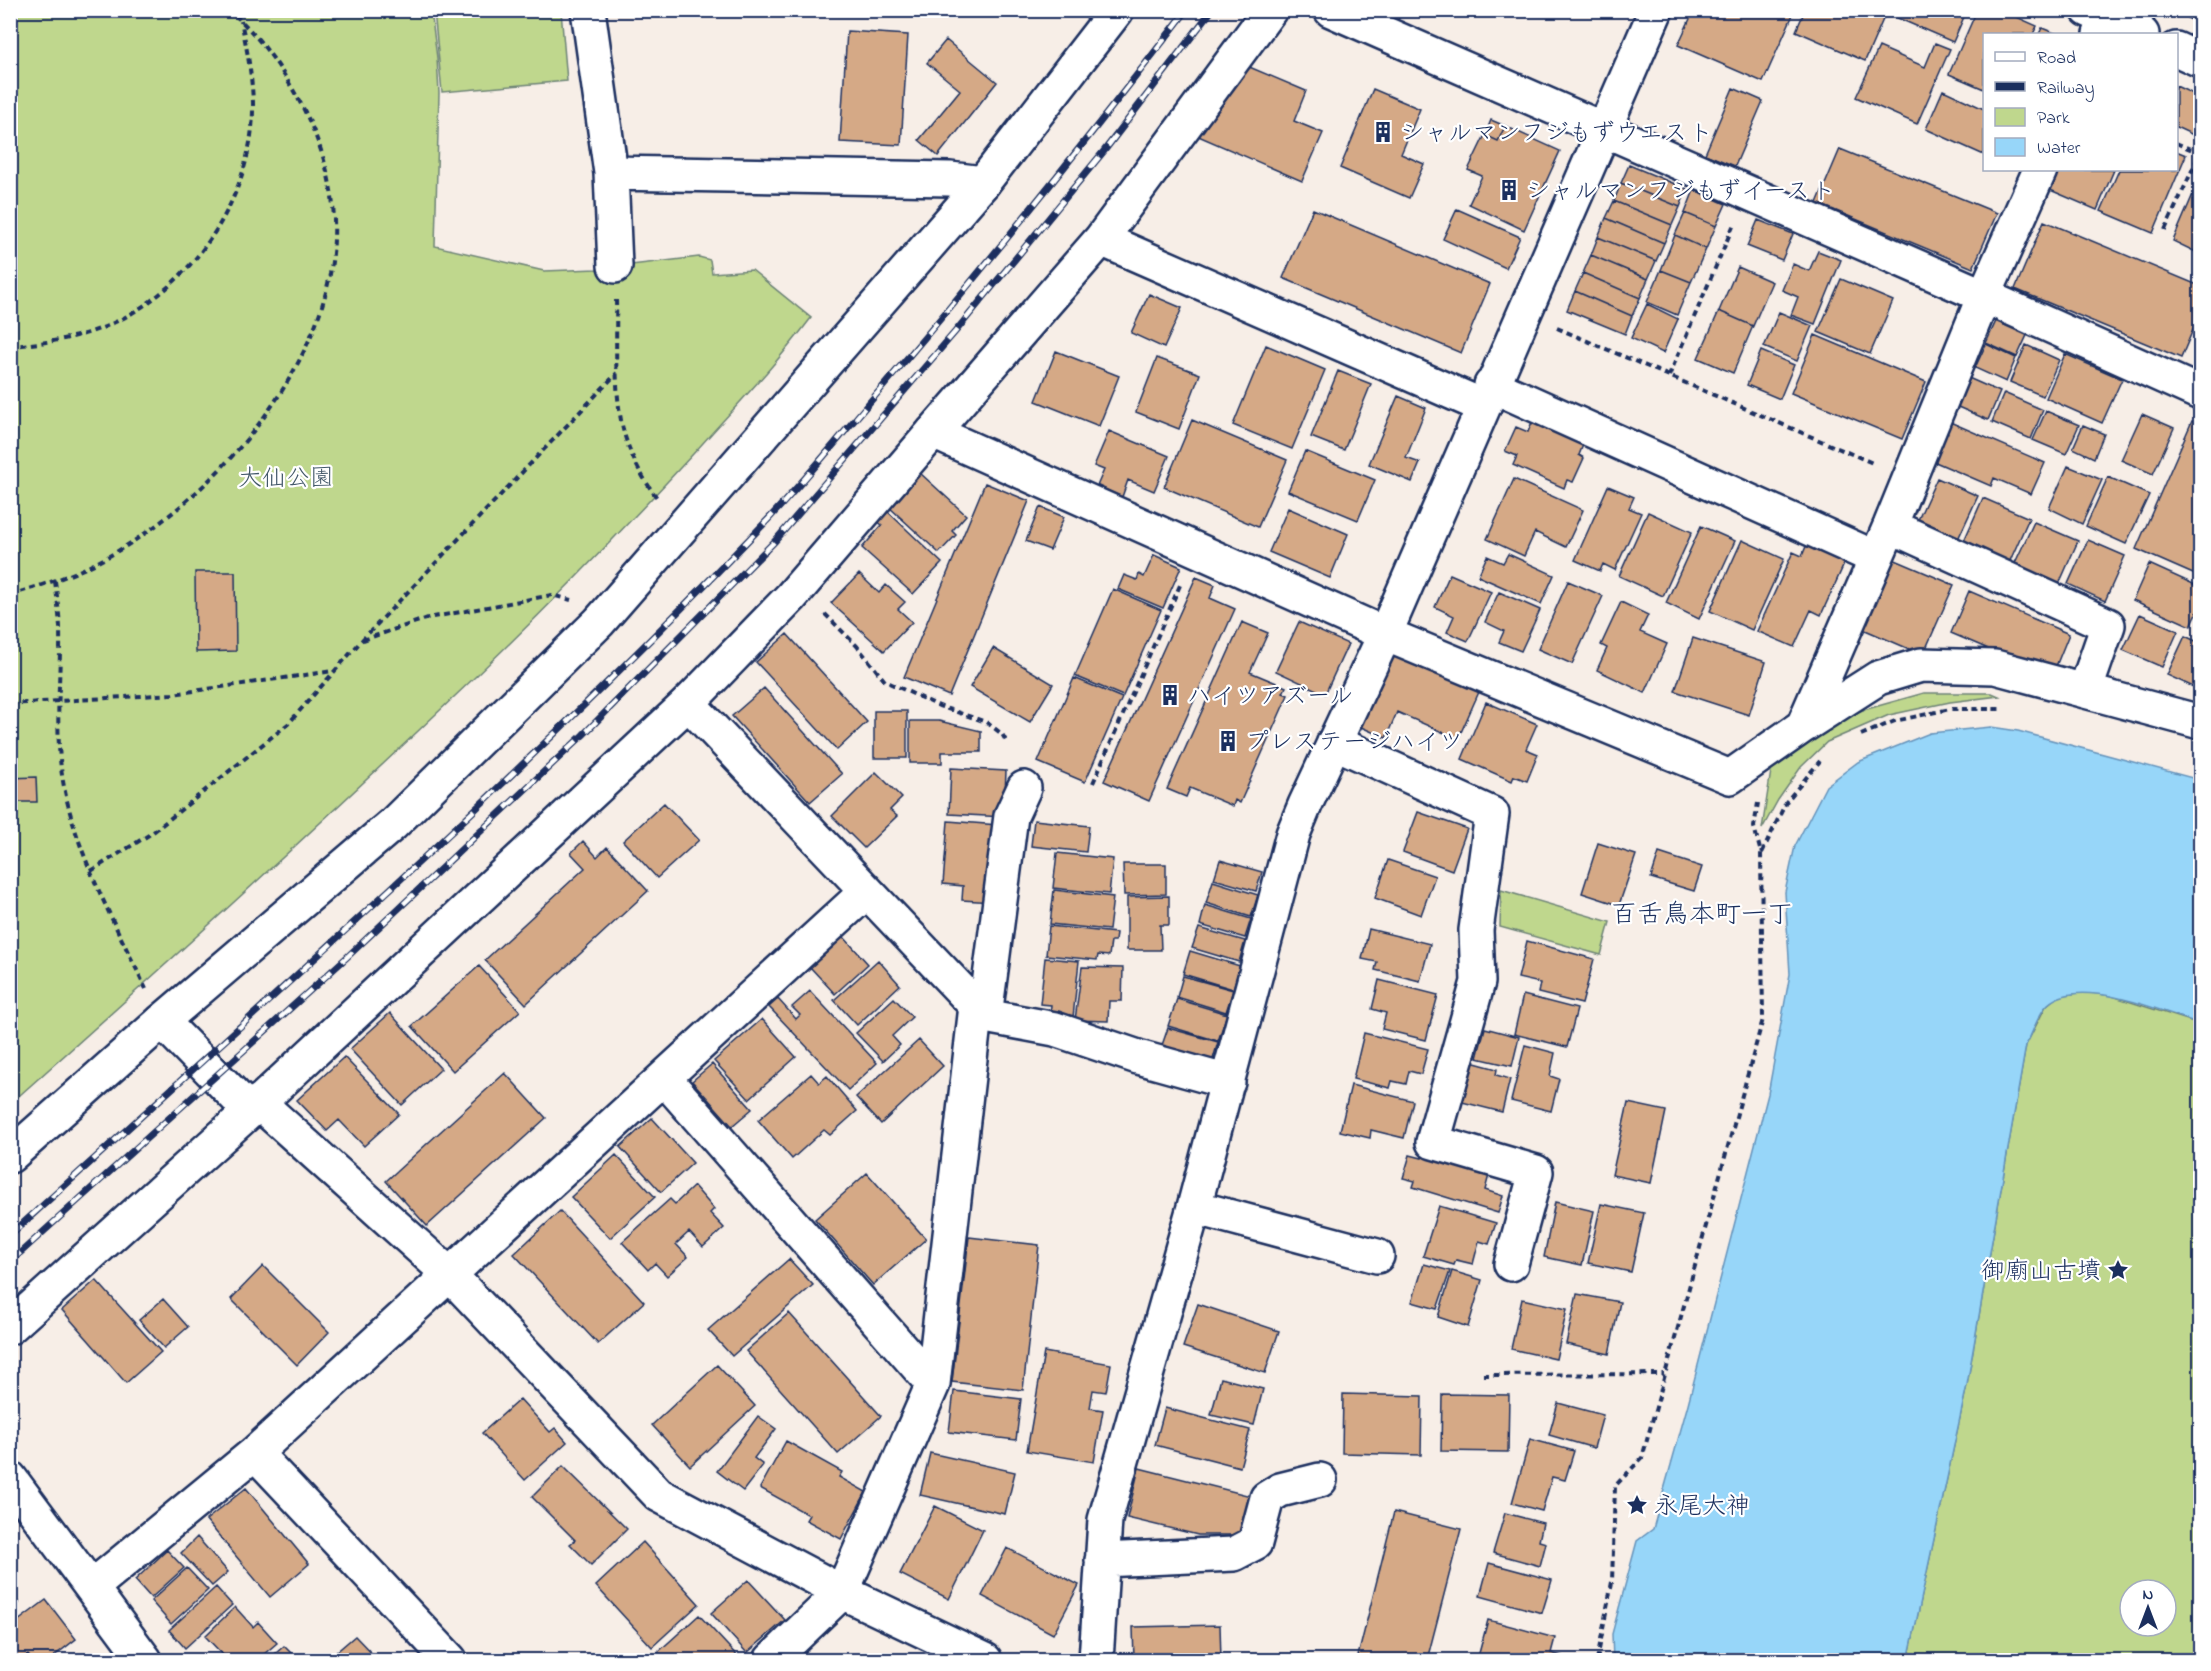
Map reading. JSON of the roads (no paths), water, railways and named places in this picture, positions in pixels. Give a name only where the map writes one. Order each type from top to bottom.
[{"type":"street","points":[[588,10],[611,173],[615,266]]},
{"type":"street","points":[[10,1156],[162,1021],[393,824],[599,622],[983,183],[1117,10]]},
{"type":"street","points":[[10,1327],[254,1106],[688,703],[788,600],[1101,238],[1270,10]]},
{"type":"street","points":[[1330,10],[2200,393]]},
{"type":"street","points":[[1096,1660],[1105,1520],[1194,1207],[1293,834],[1384,634],[1656,10]]},
{"type":"street","points":[[2098,21],[2139,10]]},
{"type":"street","points":[[2098,21],[2139,33]]},
{"type":"street","points":[[2178,50],[2200,60]]},
{"type":"street","points":[[1803,726],[1890,526],[1984,296],[2040,171]]},
{"type":"street","points":[[611,173],[950,179],[983,183]]},
{"type":"street","points":[[1101,238],[1487,395],[1876,558]]},
{"type":"street","points":[[933,432],[1384,634],[1730,777],[1803,726],[1878,678],[1921,665],[1995,667],[2200,722]]},
{"type":"street","points":[[1890,526],[2108,625],[2085,691]]},
{"type":"street","points":[[688,703],[981,1011],[1055,1029],[1138,1057],[1228,1082]]},
{"type":"street","points":[[1334,742],[1492,814],[1476,930],[1478,982],[1433,1142],[1536,1172],[1511,1264]]},
{"type":"street","points":[[771,1660],[842,1592],[933,1383],[981,1011],[1011,816],[1024,788]]},
{"type":"street","points":[[92,1587],[255,1453],[866,892]]},
{"type":"street","points":[[162,1021],[254,1106],[450,1275],[659,1495],[842,1592],[943,1649],[985,1660]]},
{"type":"street","points":[[664,1078],[933,1383]]},
{"type":"street","points":[[1194,1207],[1377,1256]]},
{"type":"street","points":[[255,1453],[450,1660]]},
{"type":"street","points":[[10,1478],[145,1660]]},
{"type":"street","points":[[1102,1560],[1234,1554],[1255,1543],[1267,1498],[1280,1490],[1320,1480]]},
{"type":"water","points":[[1991,727],[2018,731],[2200,780],[2200,1024],[2123,999],[2101,994],[2080,993],[2062,996],[2048,1004],[2038,1018],[2026,1045],[1967,1385],[1910,1651],[1910,1660],[1613,1660],[1612,1634],[1637,1541],[1653,1529],[1688,1404],[1768,1094],[1790,974],[1785,892],[1795,846],[1826,786],[1858,762],[1930,733]]},
{"type":"railway","points":[[10,1235],[483,802],[667,623],[757,531],[802,482],[955,301],[1187,10]]},
{"type":"railway","points":[[10,1262],[346,958],[583,735],[775,541],[955,332],[1104,151],[1212,10]]},
{"type":"place","name":"シャルマンフジもずウエスト","points":[[1383,132]]},
{"type":"place","name":"シャルマンフジもずイースト","points":[[1509,190]]},
{"type":"place","name":"ハイツアズール","points":[[1170,695]]},
{"type":"place","name":"プレステージハイツ","points":[[1228,741]]},
{"type":"place","name":"御廟山古墳","points":[[2118,1270]]},
{"type":"place","name":"永尾大神","points":[[1637,1505]]},
{"type":"district","name":"百舌鳥本町一丁","points":[[1702,913]]},
{"type":"park label","name":"大仙公園","points":[[286,477]]}]
